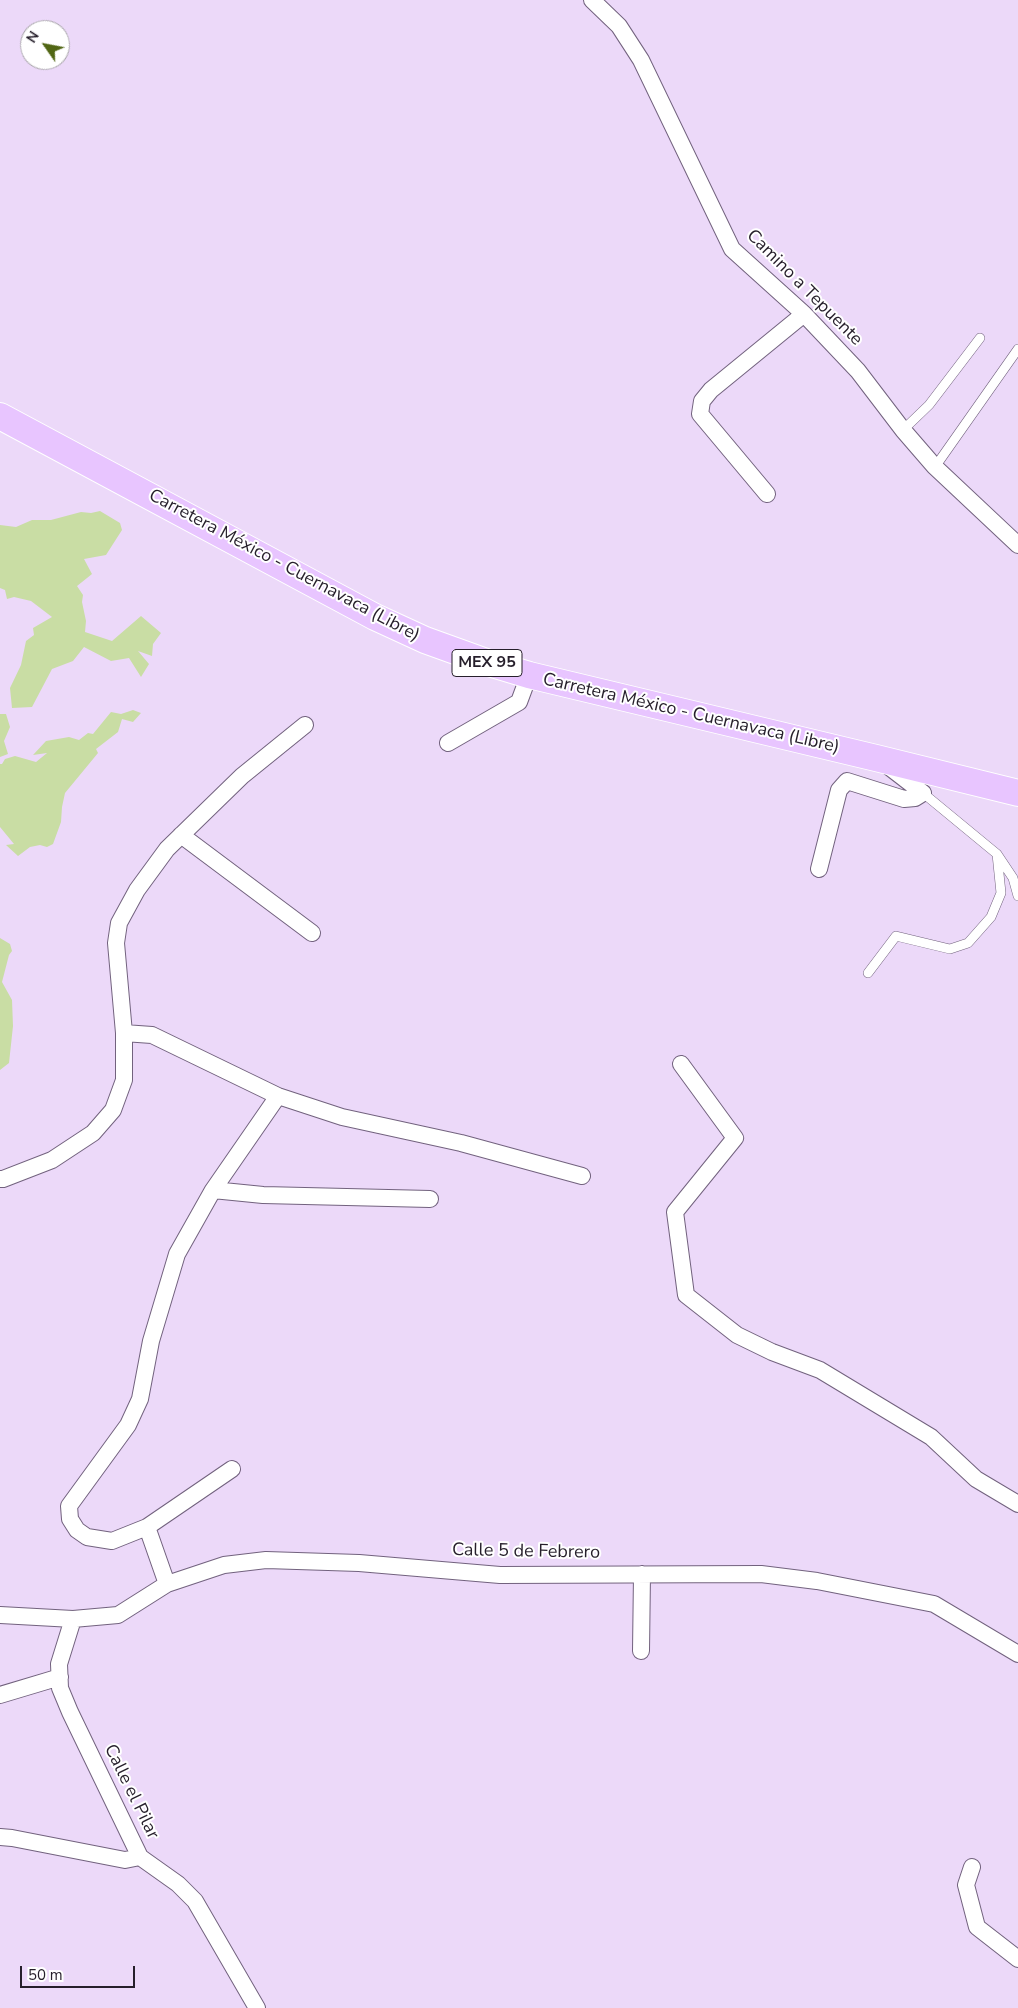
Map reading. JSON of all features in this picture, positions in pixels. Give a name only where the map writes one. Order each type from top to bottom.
[{"type":"main road","name":"Carretera México - Cuernavaca (Libre)","points":[[0,416],[375,617],[425,640],[529,676],[876,758],[1018,794]]},
{"type":"street","name":"Camino a Tepuente","points":[[592,0],[620,26],[641,60],[732,248],[804,314],[858,371],[903,430],[935,467],[1018,545]]},
{"type":"street","points":[[767,494],[700,414],[702,401],[711,390],[804,314]]},
{"type":"street","points":[[448,743],[520,702],[529,676]]},
{"type":"street","points":[[1,1181],[52,1160],[94,1133],[113,1110],[124,1080],[124,1033],[116,944],[119,923],[136,890],[167,849],[181,834],[242,776],[305,725]]},
{"type":"street","points":[[819,869],[839,790],[847,781],[904,798],[915,798],[923,792],[876,758]]},
{"type":"street","points":[[181,834],[312,933]]},
{"type":"street","points":[[124,1033],[152,1036],[278,1096],[342,1117],[461,1143],[582,1176]]},
{"type":"street","points":[[681,1064],[735,1138],[675,1212],[686,1295],[737,1335],[772,1352],[820,1370],[931,1437],[976,1480],[1018,1504]]},
{"type":"street","points":[[232,1470],[147,1527],[112,1541],[87,1537],[77,1530],[70,1519],[69,1506],[128,1425],[140,1399],[151,1341],[177,1254],[213,1190],[278,1096]]},
{"type":"street","points":[[213,1190],[263,1195],[430,1199]]},
{"type":"street","points":[[147,1527],[167,1584]]},
{"type":"street","name":"Calle 5 de Febrero","points":[[0,1615],[73,1618],[118,1615],[167,1584],[224,1565],[266,1560],[359,1563],[500,1575],[761,1574],[817,1581],[934,1604],[1018,1654]]},
{"type":"street","points":[[642,1574],[642,1652]]},
{"type":"street","name":"Calle el Pilar","points":[[73,1618],[59,1664],[60,1688],[70,1712],[140,1857],[178,1884],[195,1901],[257,2008]]},
{"type":"street","points":[[0,1695],[60,1677]]},
{"type":"street","points":[[0,1837],[125,1860],[140,1857]]},
{"type":"street","points":[[972,1866],[966,1885],[977,1927],[1018,1959]]},
{"type":"lane","points":[[903,430],[929,405],[980,338]]},
{"type":"lane","points":[[935,467],[1018,350]]},
{"type":"lane","points":[[923,792],[997,854],[1013,878],[1018,896]]},
{"type":"lane","points":[[868,973],[896,936],[950,949],[968,943],[991,917],[1001,893],[997,854]]},
{"type":"green space","points":[[100,511],[120,523],[122,530],[106,555],[84,559],[92,574],[77,586],[83,595],[82,602],[86,621],[85,632],[112,641],[141,616],[161,633],[153,644],[152,656],[138,651],[149,664],[141,677],[129,658],[111,661],[84,647],[73,661],[52,669],[32,707],[12,708],[10,688],[21,665],[26,641],[34,635],[33,628],[52,617],[31,601],[14,597],[7,599],[5,590],[0,588],[0,525],[16,527],[32,520],[51,520],[81,512],[91,513]]},
{"type":"green space","points":[[133,710],[141,713],[133,722],[122,719],[118,732],[96,749],[98,753],[65,793],[61,822],[53,844],[47,847],[40,845],[30,847],[18,856],[6,845],[14,844],[0,827],[0,764],[5,759],[15,756],[36,762],[47,753],[33,755],[46,741],[69,737],[79,740],[88,733],[93,734],[111,712],[121,714]]},
{"type":"green space","points":[[0,714],[6,714],[10,727],[4,741],[8,754],[0,757]]},
{"type":"green space","points":[[0,938],[10,944],[12,951],[9,955],[2,982],[12,1000],[13,1026],[9,1063],[0,1070]]}]
